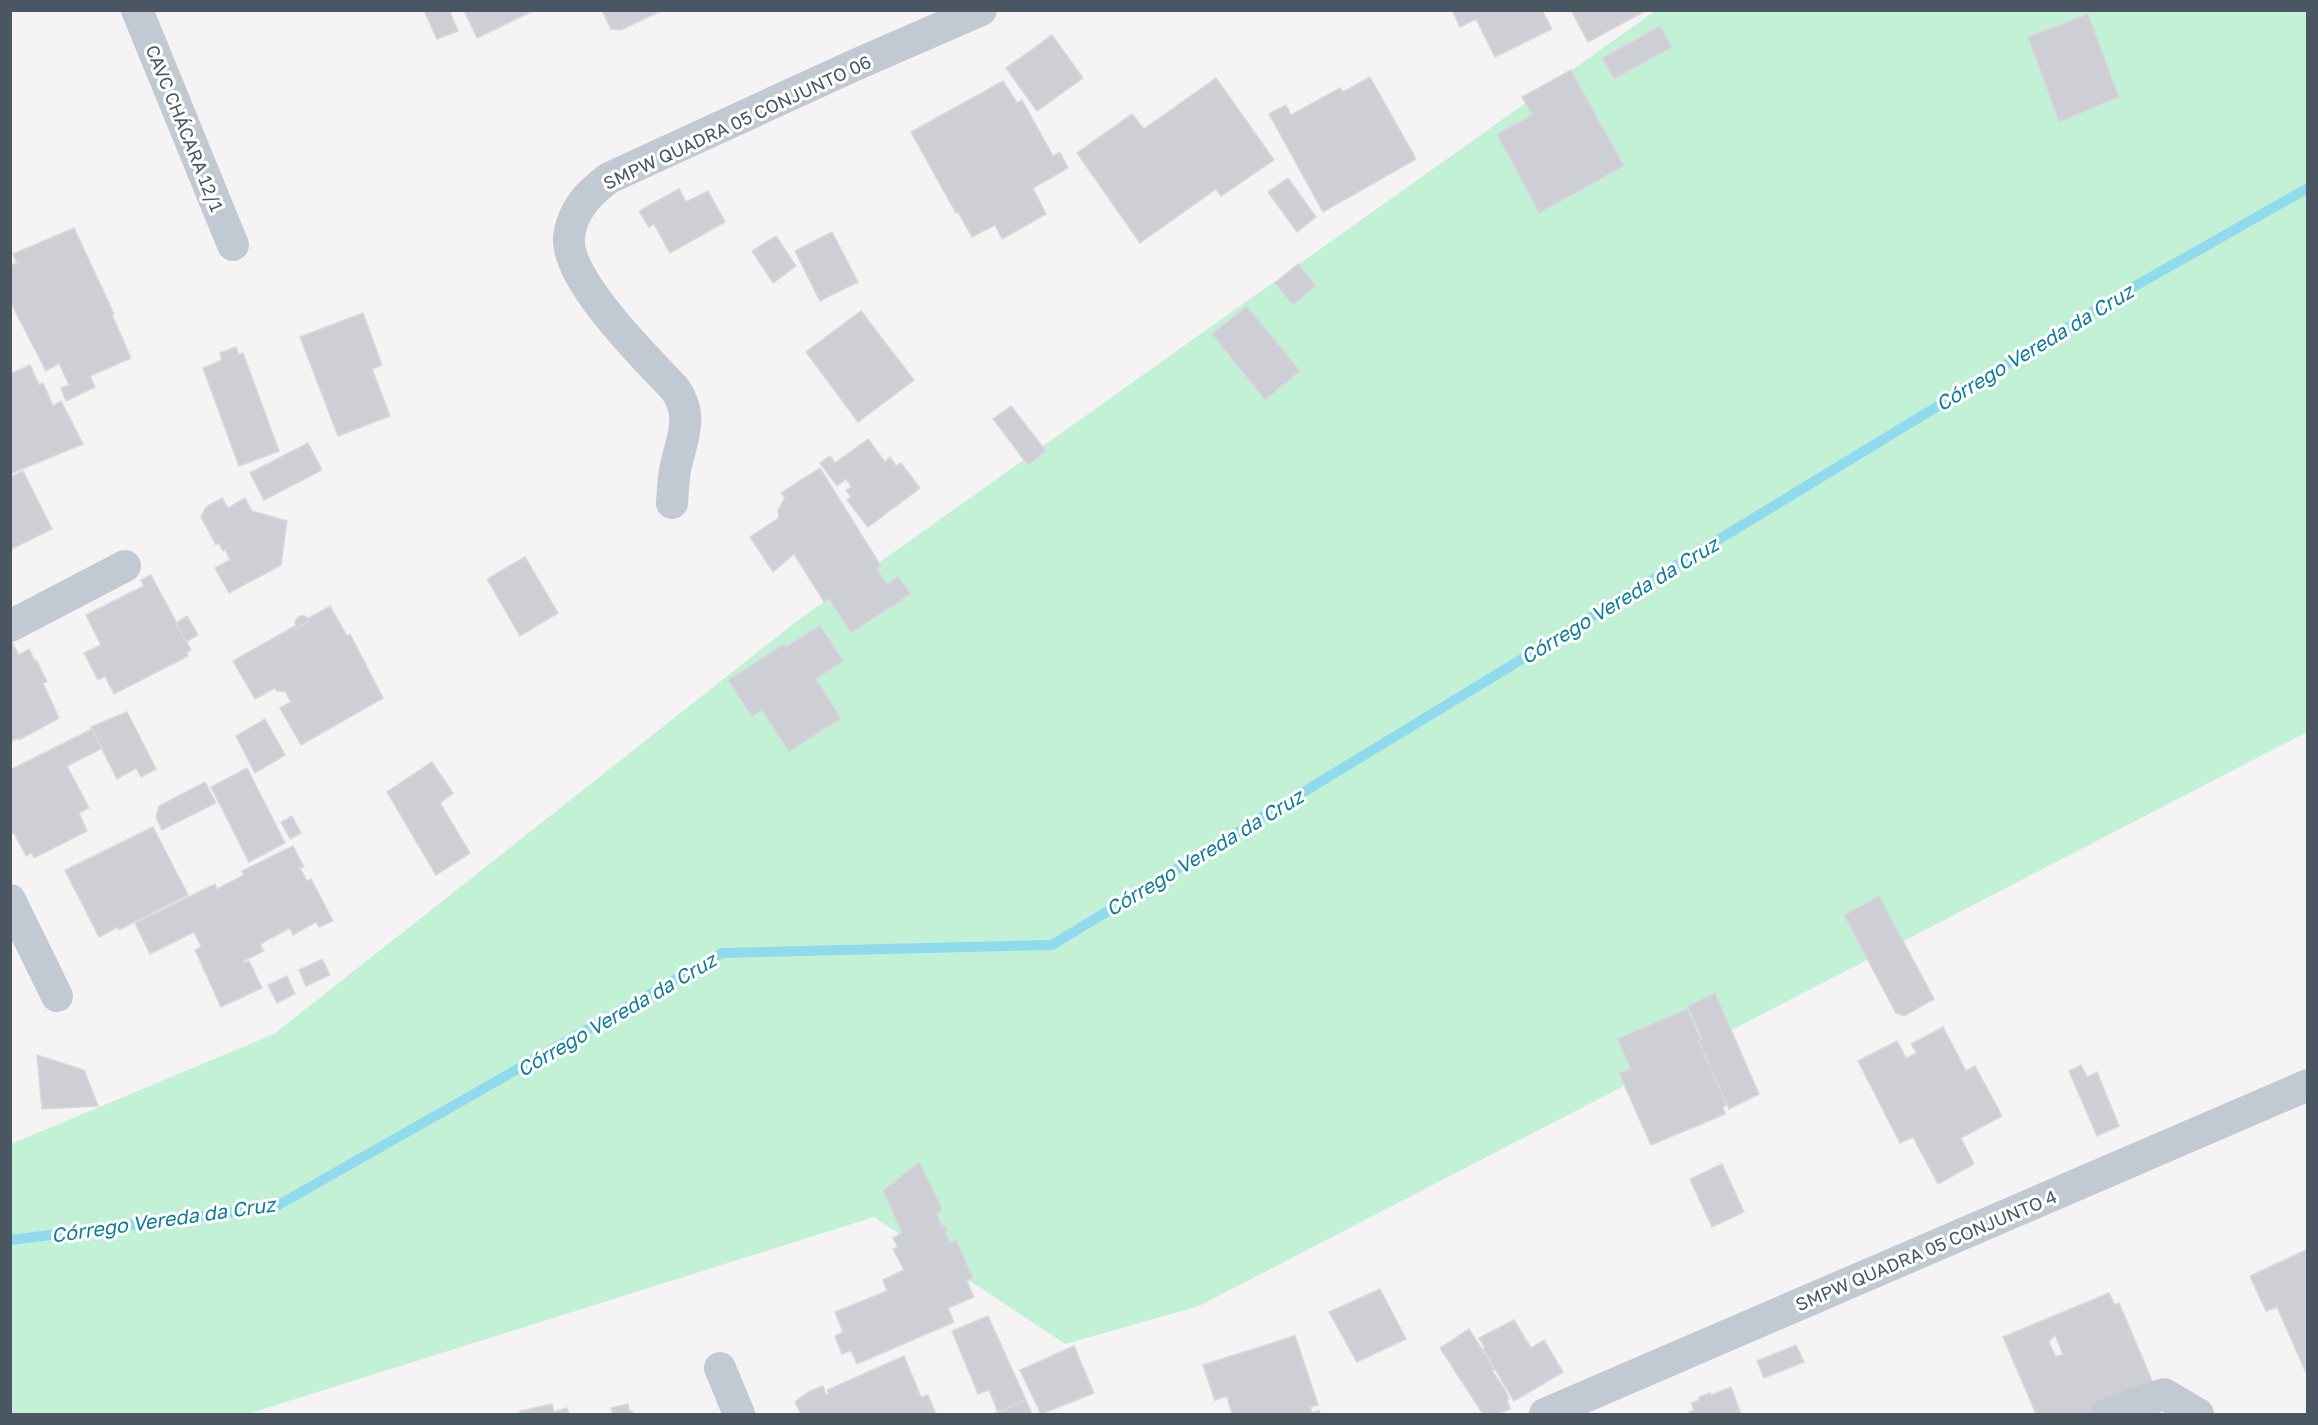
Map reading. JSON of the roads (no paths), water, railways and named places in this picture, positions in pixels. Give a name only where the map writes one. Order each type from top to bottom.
[{"type":"street","name":"CAVC CHÁCARA 12/1","points":[[137,10],[232,245]]},
{"type":"street","name":"SMPW QUADRA 05 CONJUNTO 06","points":[[672,503],[675,472],[685,423],[685,407],[675,389],[586,287],[571,255],[569,237],[579,206],[586,197],[609,178],[981,10]]},
{"type":"street","points":[[10,626],[125,566]]},
{"type":"street","points":[[10,900],[57,996]]},
{"type":"street","name":"SMPW QUADRA 05 CONJUNTO 4","points":[[1545,1414],[2307,1085]]},
{"type":"street","points":[[720,1368],[739,1414]]},
{"type":"street","points":[[2107,1414],[2164,1394],[2198,1414]]},
{"type":"waterway","name":"Córrego Vereda da Cruz","points":[[10,1240],[275,1207],[722,953],[1052,945],[2137,285],[2308,188]]}]
